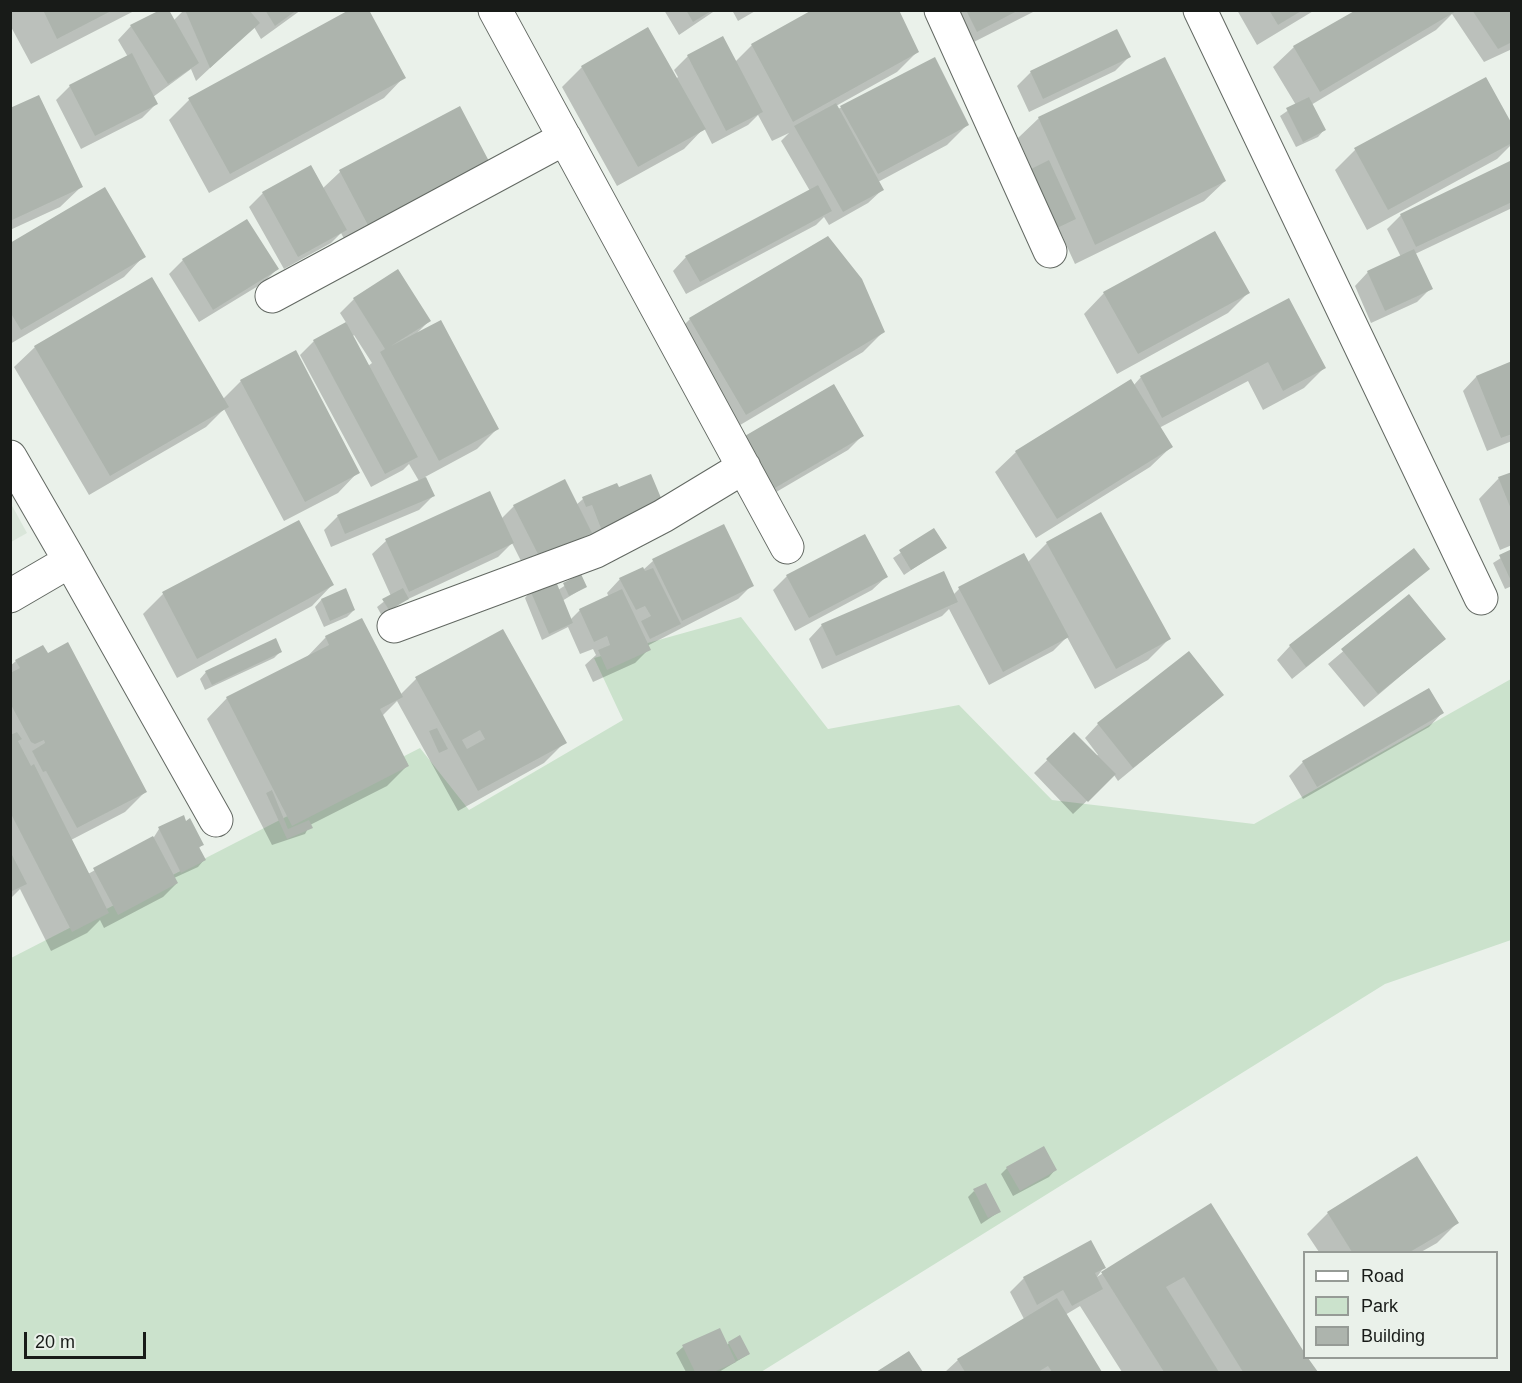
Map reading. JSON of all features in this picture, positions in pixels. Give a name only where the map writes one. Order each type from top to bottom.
[{"type":"street","points":[[495,10],[787,547]]},
{"type":"street","points":[[941,10],[1050,252]]},
{"type":"street","points":[[1200,10],[1481,598]]},
{"type":"street","points":[[272,296],[565,138]]},
{"type":"street","points":[[10,457],[216,820]]},
{"type":"street","points":[[394,626],[596,551],[663,516],[744,467]]},
{"type":"street","points":[[10,596],[70,561]]},
{"type":"shaded area","points":[[10,502],[27,533],[11,542],[10,542]]},
{"type":"green space","points":[[741,617],[828,729],[959,705],[1052,800],[1254,824],[1511,679],[1511,940],[1385,984],[761,1372],[11,1372],[11,958],[420,748],[469,810],[623,720],[594,658]]},
{"type":"building","points":[[43,10],[113,10],[57,39]]},
{"type":"building","points":[[160,10],[169,10],[199,63],[168,84],[130,25]]},
{"type":"building","points":[[185,10],[249,10],[260,23],[210,68]]},
{"type":"building","points":[[265,10],[297,10],[275,26]]},
{"type":"building","points":[[349,10],[369,10],[406,78],[230,174],[188,98]]},
{"type":"building","points":[[686,10],[713,10],[693,22]]},
{"type":"building","points":[[812,10],[899,10],[919,52],[793,122],[751,44]]},
{"type":"building","points":[[966,10],[1019,10],[977,32]]},
{"type":"building","points":[[1269,10],[1303,10],[1278,25]]},
{"type":"building","points":[[1356,10],[1458,10],[1320,92],[1293,46]]},
{"type":"building","points":[[1472,10],[1512,10],[1512,42],[1498,49]]},
{"type":"building","points":[[648,27],[706,129],[638,167],[581,66]]},
{"type":"building","points":[[1117,29],[1131,57],[1043,99],[1030,71]]},
{"type":"building","points":[[723,36],[763,112],[726,131],[687,55]]},
{"type":"building","points":[[132,53],[158,104],[95,136],[69,85]]},
{"type":"building","points":[[935,57],[969,125],[878,174],[840,106]]},
{"type":"building","points":[[1165,57],[1226,181],[1095,245],[1038,117]]},
{"type":"building","points":[[1486,77],[1512,124],[1512,143],[1388,210],[1354,148]]},
{"type":"building","points":[[39,95],[83,187],[10,221],[10,108]]},
{"type":"building","points":[[1309,97],[1326,130],[1303,142],[1286,108]]},
{"type":"building","points":[[836,103],[884,190],[843,212],[794,126]]},
{"type":"building","points":[[460,106],[491,165],[370,229],[339,170]]},
{"type":"building","points":[[1049,160],[1076,219],[1055,229],[1029,170]]},
{"type":"building","points":[[1512,160],[1512,202],[1416,247],[1400,214]]},
{"type":"building","points":[[311,165],[347,230],[298,257],[262,192]]},
{"type":"building","points":[[818,185],[832,211],[700,282],[685,256]]},
{"type":"building","points":[[105,187],[146,257],[21,330],[10,312],[10,243]]},
{"type":"building","points":[[247,219],[279,269],[213,310],[182,259]]},
{"type":"building","points":[[1215,231],[1250,293],[1138,354],[1103,292]]},
{"type":"building","points":[[828,236],[862,279],[885,332],[746,415],[689,318]]},
{"type":"building","points":[[1414,249],[1433,289],[1385,311],[1367,271]]},
{"type":"building","points":[[398,269],[431,321],[391,346],[441,320],[499,429],[439,461],[380,352],[385,349],[353,298]]},
{"type":"building","points":[[152,277],[229,407],[110,476],[34,346]]},
{"type":"building","points":[[1289,298],[1326,368],[1283,391],[1268,362],[1162,418],[1140,376]]},
{"type":"building","points":[[346,322],[418,457],[385,474],[313,340]]},
{"type":"building","points":[[296,350],[360,473],[305,502],[240,380]]},
{"type":"building","points":[[1512,361],[1512,434],[1501,438],[1476,376]]},
{"type":"building","points":[[1131,379],[1173,447],[1057,519],[1015,451]]},
{"type":"building","points":[[834,384],[864,436],[768,492],[738,440]]},
{"type":"building","points":[[1512,472],[1512,509],[1511,509],[1498,477]]},
{"type":"building","points":[[651,474],[664,505],[602,531],[592,505],[586,507],[582,497],[617,483],[619,487]]},
{"type":"building","points":[[426,477],[435,496],[345,534],[337,515]]},
{"type":"building","points":[[565,479],[592,533],[540,558],[513,505]]},
{"type":"building","points":[[490,491],[514,543],[409,592],[385,539]]},
{"type":"building","points":[[1101,512],[1171,639],[1116,669],[1046,542]]},
{"type":"building","points":[[299,520],[334,585],[197,659],[162,592]]},
{"type":"building","points":[[724,524],[754,586],[682,621],[652,559]]},
{"type":"building","points":[[934,528],[947,548],[911,570],[899,550]]},
{"type":"building","points":[[865,534],[888,577],[809,618],[786,575]]},
{"type":"building","points":[[1414,548],[1430,569],[1306,667],[1289,645]]},
{"type":"building","points":[[1512,549],[1512,583],[1499,555]]},
{"type":"building","points":[[1024,553],[1069,637],[1003,672],[958,587]]},
{"type":"building","points":[[643,567],[645,571],[653,568],[681,624],[650,639],[641,621],[651,616],[645,606],[636,610],[619,578]]},
{"type":"building","points":[[944,571],[958,602],[836,656],[821,624]]},
{"type":"building","points":[[581,574],[587,587],[569,596],[563,583]]},
{"type":"building","points":[[555,579],[573,623],[549,634],[530,590]]},
{"type":"building","points":[[346,588],[355,610],[330,621],[321,599]]},
{"type":"building","points":[[403,588],[409,599],[389,610],[382,599]]},
{"type":"building","points":[[622,589],[651,650],[607,670],[598,650],[610,645],[607,636],[594,642],[579,609]]},
{"type":"building","points":[[1409,594],[1446,639],[1378,694],[1341,649]]},
{"type":"building","points":[[362,618],[403,697],[380,709],[409,766],[292,826],[226,697],[329,645],[325,636]]},
{"type":"building","points":[[503,629],[567,743],[478,791],[415,677]],"holes":[[[480,730],[485,739],[467,749],[462,740]]]},
{"type":"building","points":[[276,638],[282,652],[212,685],[205,671]]},
{"type":"building","points":[[68,642],[147,792],[77,828],[46,771],[43,772],[32,751],[45,743],[44,740],[35,744],[31,742],[10,703],[10,673],[20,668],[15,660],[43,645],[48,653]]},
{"type":"building","points":[[1189,651],[1224,695],[1133,768],[1097,723]]},
{"type":"building","points":[[1429,688],[1444,713],[1317,787],[1302,761]]},
{"type":"building","points":[[437,728],[448,749],[439,753],[429,731]]},
{"type":"building","points":[[17,732],[22,739],[18,741],[31,766],[34,764],[109,913],[72,932],[10,812],[10,735]]},
{"type":"building","points":[[1074,732],[1116,774],[1088,802],[1046,759]]},
{"type":"building","points":[[272,790],[288,829],[309,820],[313,828],[287,839],[266,793]]},
{"type":"building","points":[[184,815],[186,821],[190,818],[204,845],[199,847],[206,860],[181,873],[158,827]]},
{"type":"building","points":[[153,836],[178,883],[118,915],[93,868]]},
{"type":"building","points":[[10,851],[27,884],[10,892]]},
{"type":"building","points":[[1044,1146],[1057,1170],[1020,1191],[1006,1167]]},
{"type":"building","points":[[1417,1156],[1459,1223],[1412,1251],[1351,1251],[1327,1212]]},
{"type":"building","points":[[986,1183],[1001,1212],[988,1218],[973,1189]]},
{"type":"building","points":[[1211,1203],[1303,1350],[1303,1359],[1309,1359],[1318,1372],[1243,1372],[1184,1277],[1166,1287],[1219,1372],[1164,1372],[1101,1272]]},
{"type":"building","points":[[1091,1240],[1106,1268],[1095,1273],[1103,1289],[1072,1306],[1063,1290],[1037,1305],[1023,1277]]},
{"type":"building","points":[[1057,1298],[1102,1372],[1052,1372],[1048,1366],[1038,1372],[965,1372],[957,1359]]},
{"type":"building","points":[[720,1328],[736,1362],[714,1372],[695,1372],[682,1345]]},
{"type":"building","points":[[740,1335],[750,1354],[738,1360],[728,1342]]},
{"type":"building","points":[[909,1351],[923,1372],[876,1372]]}]
